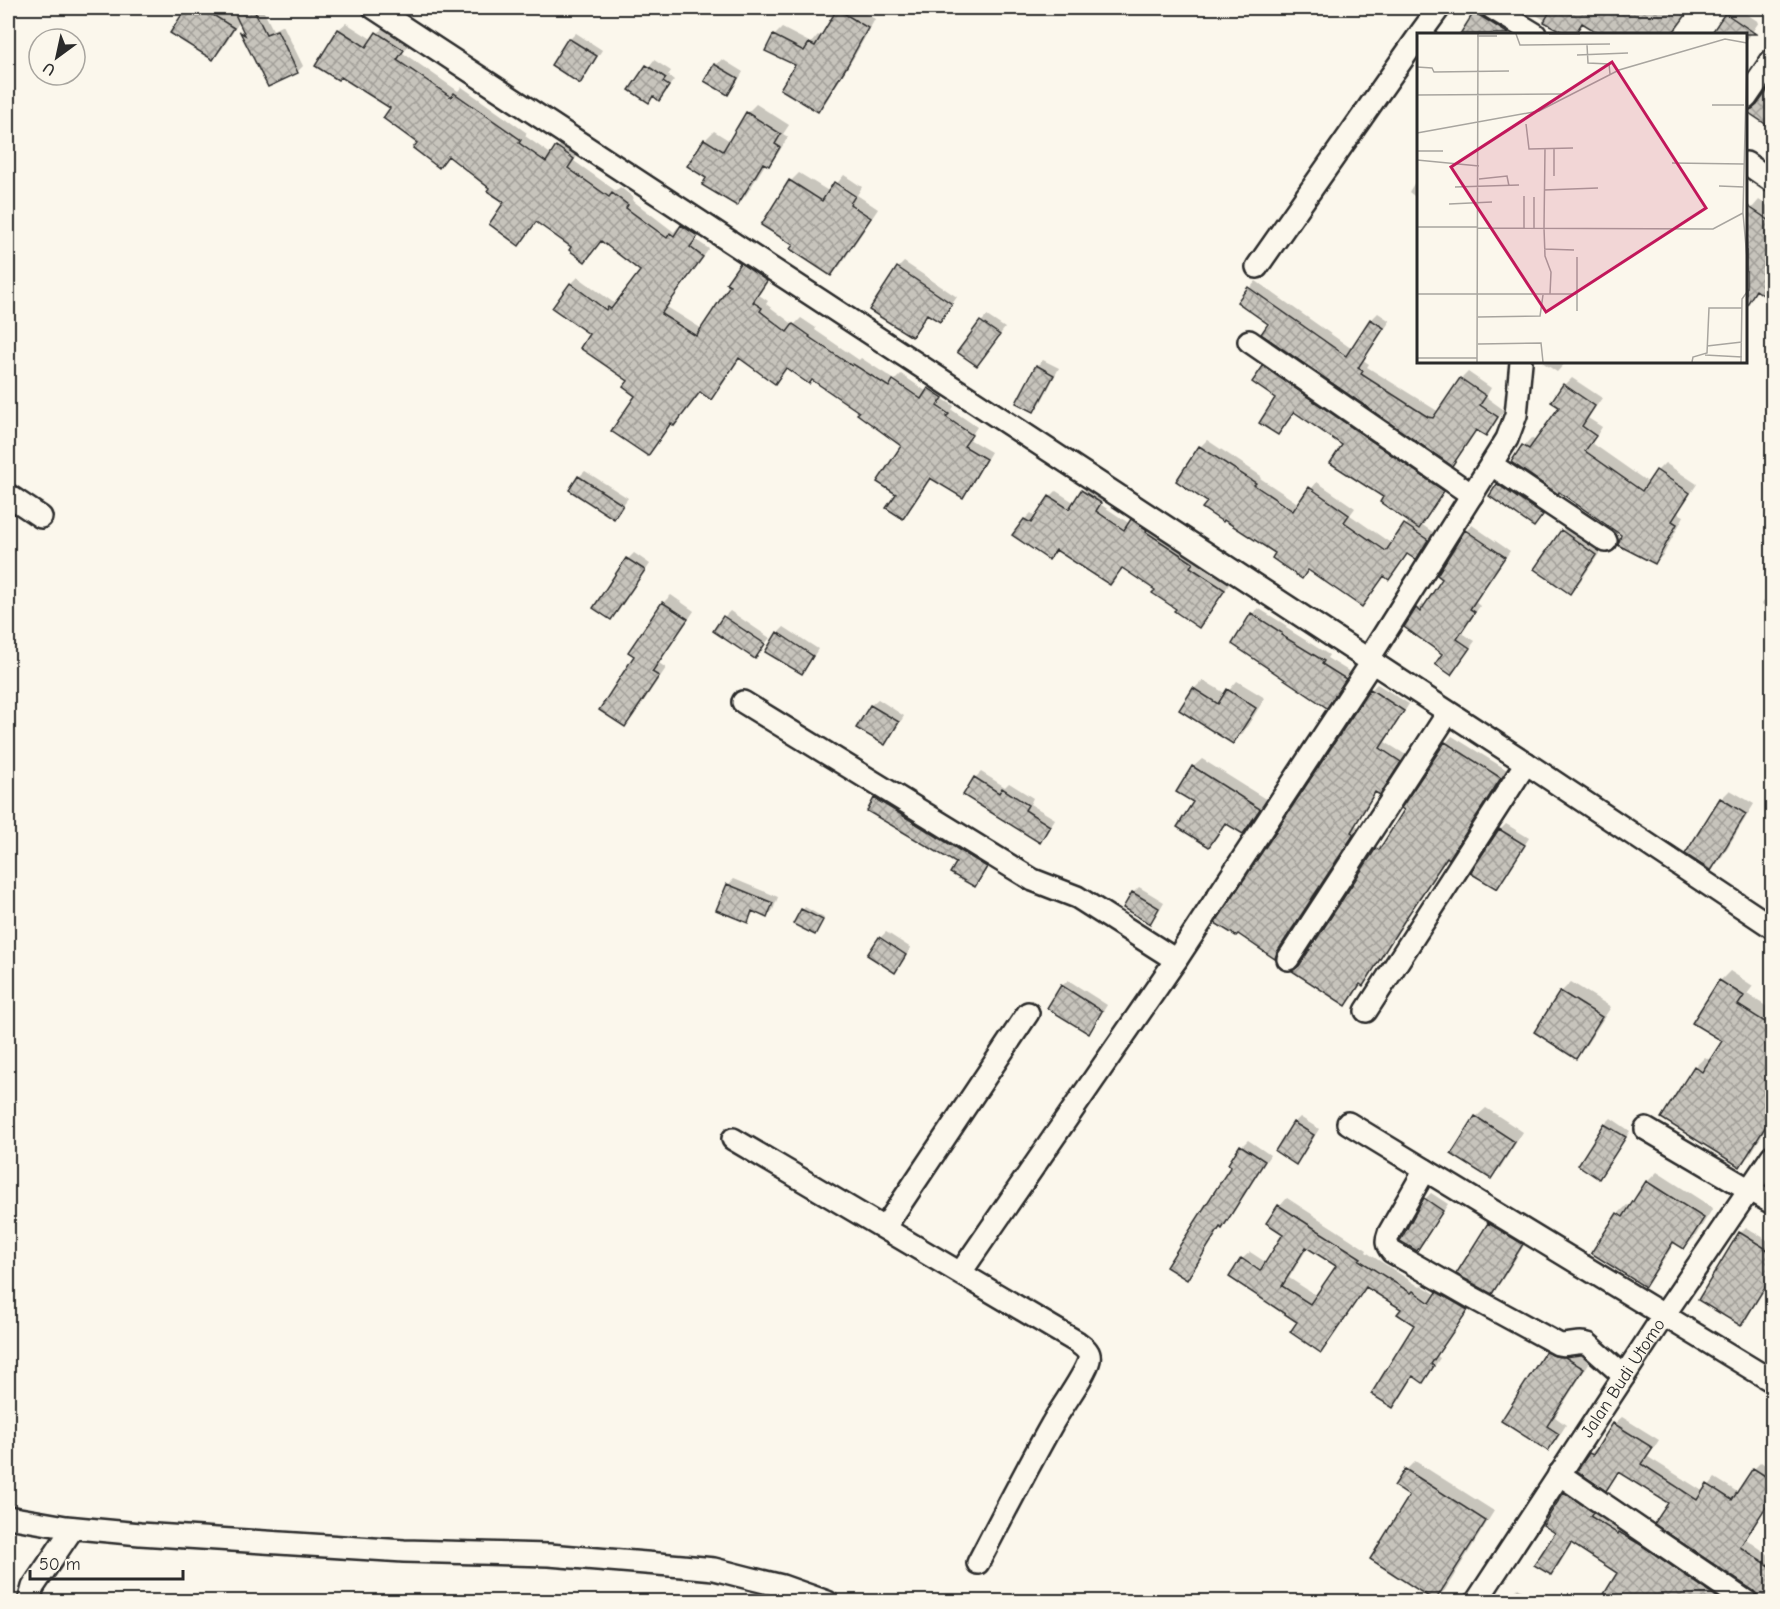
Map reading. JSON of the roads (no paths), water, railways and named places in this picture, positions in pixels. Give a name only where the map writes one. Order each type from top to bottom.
[{"type":"street","points":[[374,8],[1773,927]]},
{"type":"street","points":[[1421,33],[1439,8]]},
{"type":"street","points":[[1492,8],[1532,33]]},
{"type":"street","points":[[1257,267],[1417,39]]},
{"type":"street","points":[[1747,97],[1773,60]]},
{"type":"street","points":[[1747,164],[1773,181]]},
{"type":"street","points":[[1249,341],[1472,495]]},
{"type":"street","points":[[961,1272],[1176,960],[1370,661],[1492,465],[1507,439],[1516,415],[1521,363]]},
{"type":"street","points":[[1492,465],[1606,541]]},
{"type":"street","points":[[8,495],[41,517]]},
{"type":"street","points":[[743,702],[1033,880],[1077,897],[1176,960]]},
{"type":"street","points":[[1288,959],[1448,713]]},
{"type":"street","points":[[1366,1011],[1526,763]]},
{"type":"street","points":[[885,1227],[1028,1013]]},
{"type":"street","points":[[1348,1123],[1773,1381]]},
{"type":"street","points":[[1646,1129],[1773,1203]]},
{"type":"street","points":[[733,1138],[1085,1348],[1089,1355],[1089,1362],[1053,1423],[978,1563]]},
{"type":"street","name":"Jalan Budi Utomo","points":[[1476,1602],[1664,1315],[1773,1156]]},
{"type":"street","points":[[1425,1170],[1386,1240],[1392,1252],[1473,1299],[1558,1344],[1585,1342],[1624,1376]]},
{"type":"street","points":[[1559,1474],[1747,1602]]},
{"type":"street","points":[[8,1517],[73,1528],[140,1534],[392,1550],[549,1555],[714,1569],[782,1586],[827,1602]]},
{"type":"street","points":[[29,1602],[33,1587],[73,1528]]}]
